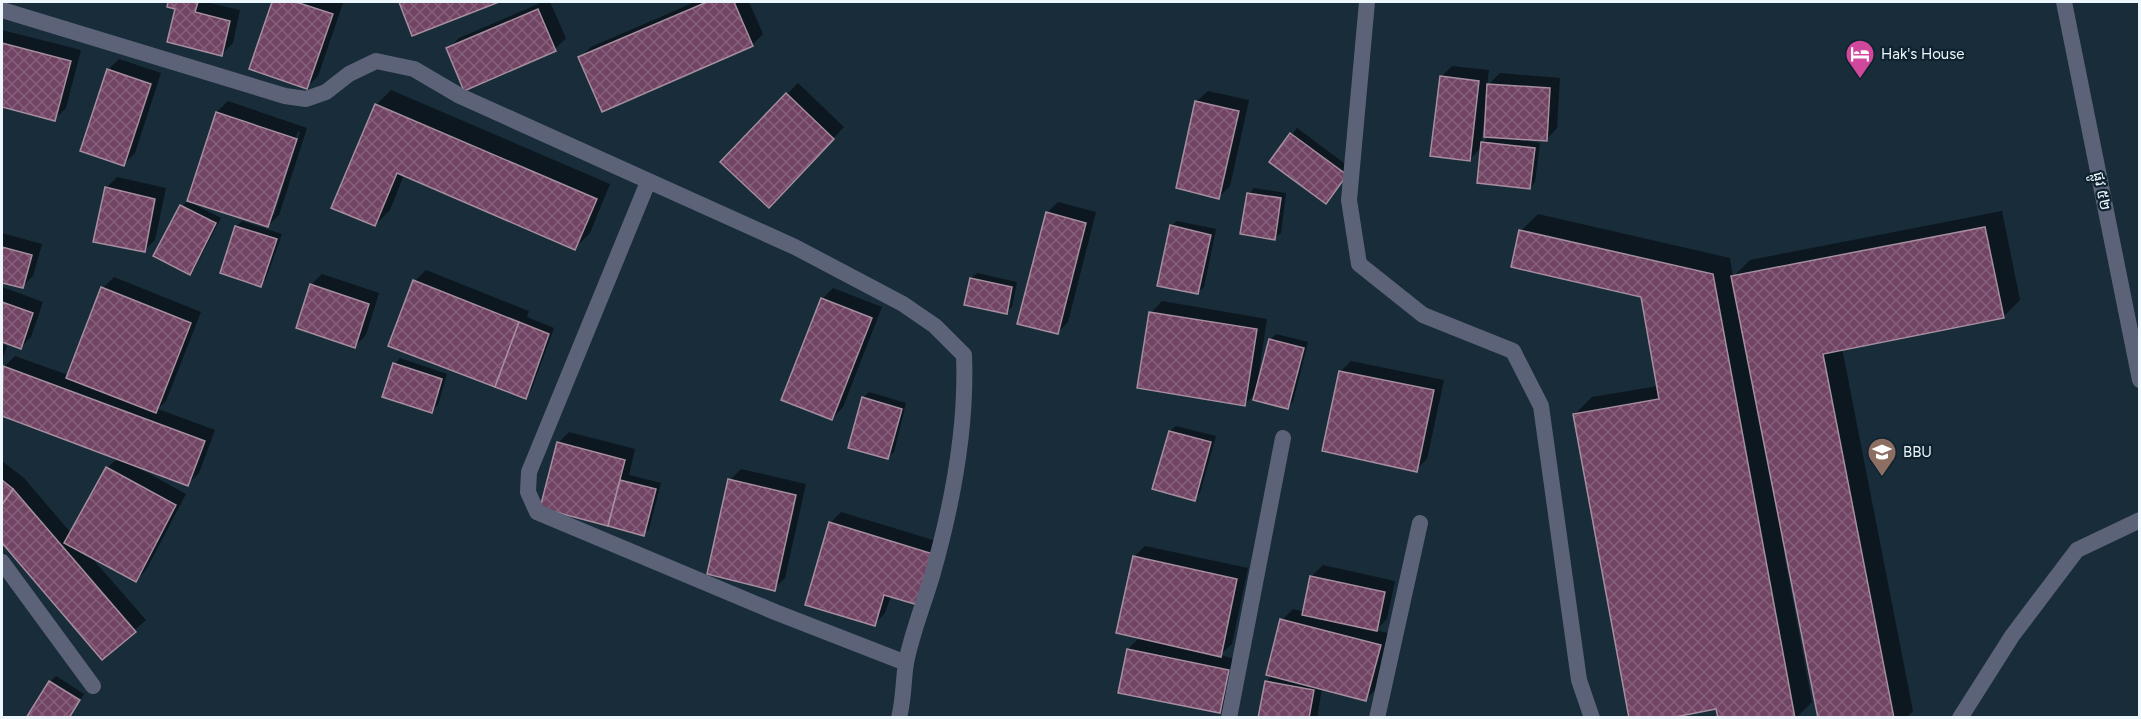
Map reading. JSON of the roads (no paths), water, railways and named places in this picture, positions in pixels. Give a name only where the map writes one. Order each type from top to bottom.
[{"type":"street","points":[[1367,2],[1349,200],[1359,264],[1423,315],[1513,351],[1541,406],[1579,680],[1592,717]]},
{"type":"street","name":"ផ្លូវ ៥២","points":[[2064,2],[2139,380]]},
{"type":"street","points":[[2,10],[285,96],[306,99],[326,92],[349,74],[376,61],[414,69],[460,96],[795,247],[903,304],[935,326],[964,355],[966,393],[950,507],[933,574],[906,663],[904,699],[899,717]]},
{"type":"street","points":[[648,182],[528,472],[528,492],[537,512],[906,663]]},
{"type":"street","points":[[1229,717],[1283,438]]},
{"type":"street","points":[[1960,717],[2012,636],[2077,550],[2139,520]]},
{"type":"street","points":[[1377,717],[1420,523]]},
{"type":"street","points":[[2,562],[93,686]]},
{"type":"place","name":"Hak's House","points":[[1860,80]]},
{"type":"place","name":"BBU","points":[[1882,478]]}]
